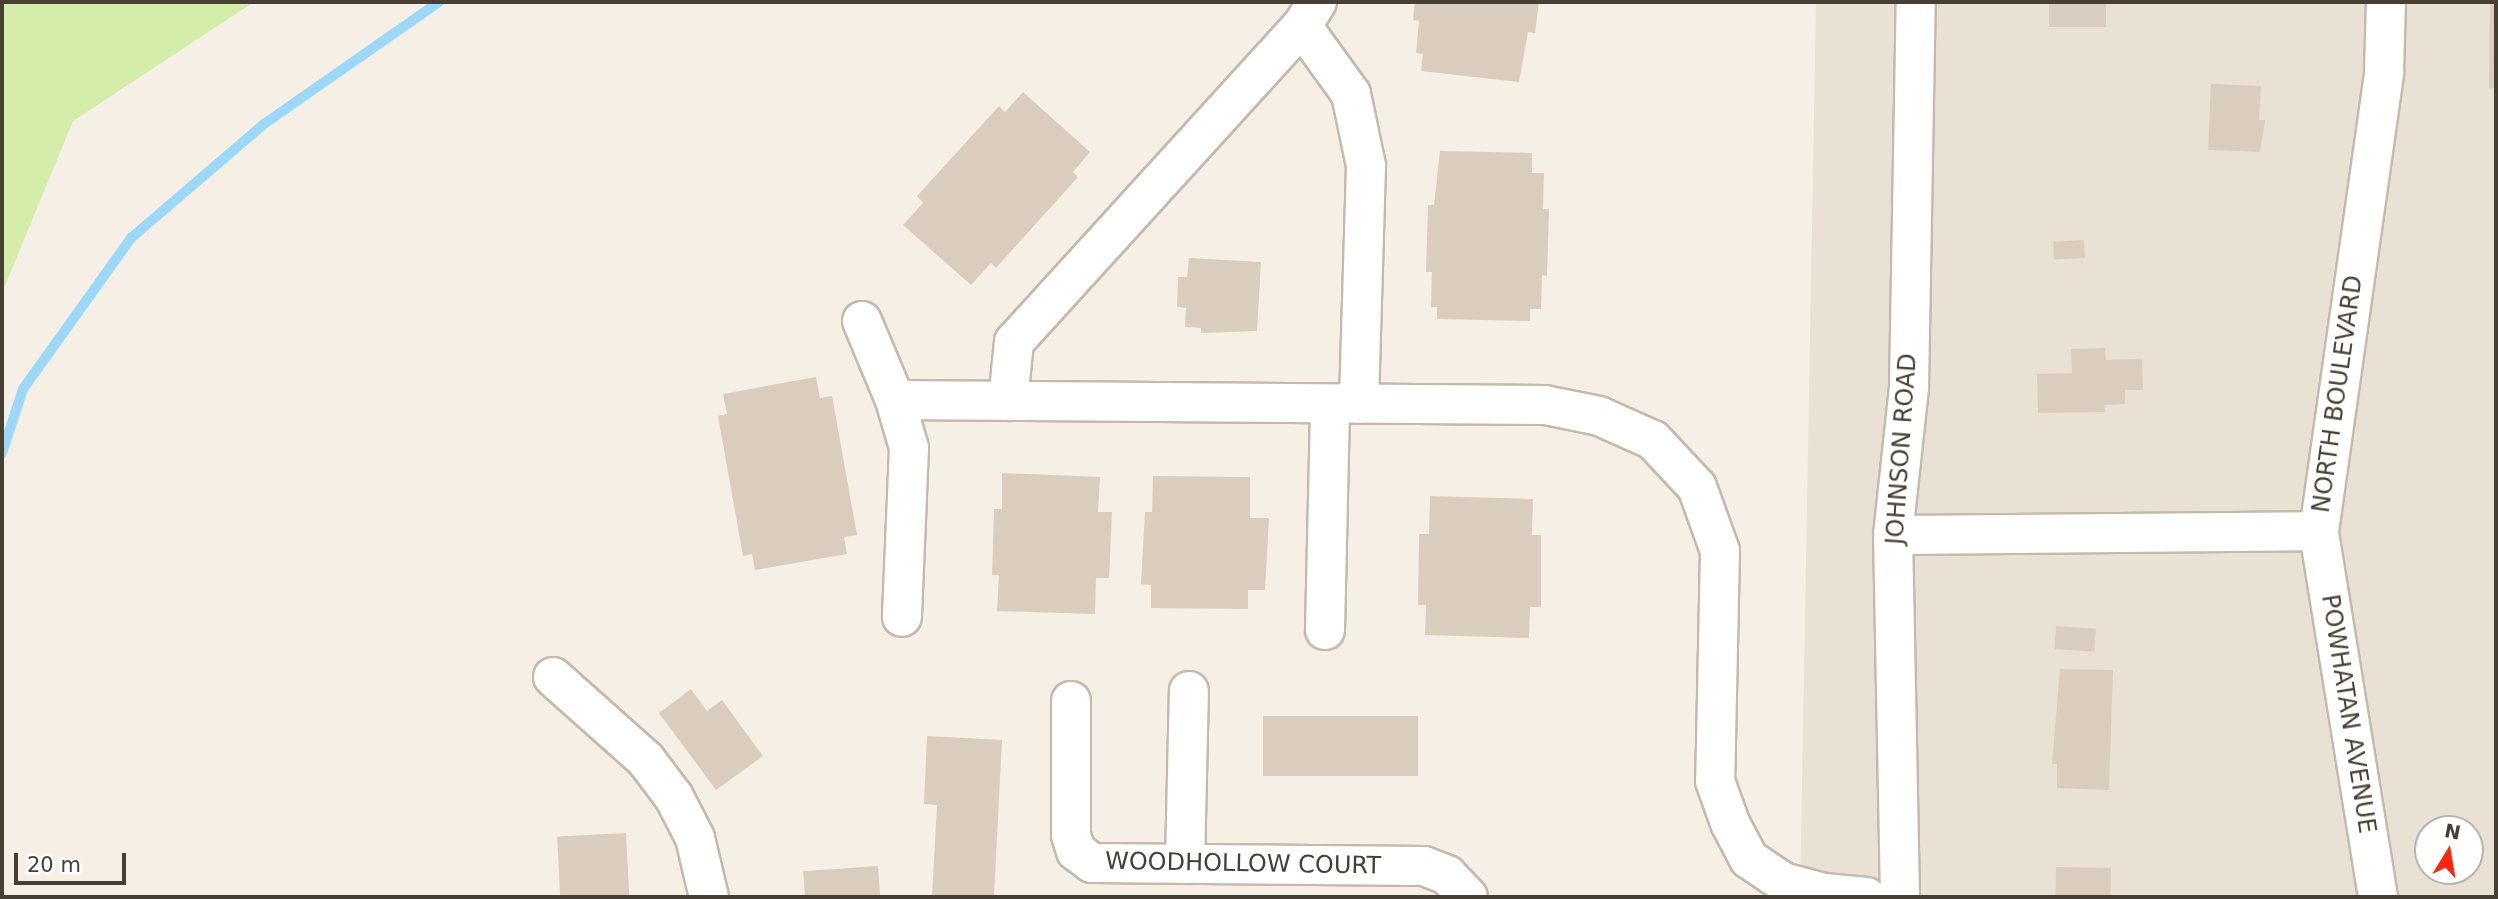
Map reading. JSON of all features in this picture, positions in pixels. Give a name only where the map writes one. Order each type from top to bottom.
[{"type":"street","name":"JOHNSON ROAD","points":[[1900,897],[1893,535],[1909,387],[1916,2]]},
{"type":"street","name":"NORTH BOULEVARD","points":[[1893,535],[2319,531],[2384,72],[2386,2]]},
{"type":"street","points":[[1008,401],[1014,342],[1309,14],[1351,94],[1366,166],[1325,630]]},
{"type":"street","points":[[862,321],[895,400],[909,448],[902,617]]},
{"type":"street","points":[[895,400],[1545,405],[1599,416],[1653,440],[1697,487],[1720,551],[1715,781],[1730,823],[1749,859],[1783,882],[1824,893],[1867,897]]},
{"type":"street","name":"POWHATAN AVENUE","points":[[2319,531],[2378,897]]},
{"type":"street","points":[[553,677],[646,760],[674,797],[695,838],[709,897]]},
{"type":"street","points":[[1185,864],[1189,691]]},
{"type":"street","name":"WOODHOLLOW COURT","points":[[1071,701],[1071,835],[1076,851],[1092,863],[1424,866],[1447,875],[1468,897]]},
{"type":"shaded area","points":[[1816,2],[2496,2],[2496,897],[1800,897]]},
{"type":"green space","points":[[2,2],[254,2],[73,121],[2,293]]},
{"type":"building","points":[[1415,2],[1539,2],[1535,33],[1528,32],[1519,82],[1421,71],[1423,54],[1416,53],[1419,21],[1413,20]]},
{"type":"building","points":[[2049,2],[2106,2],[2106,27],[2049,27]]},
{"type":"building","points":[[2490,2],[2496,2],[2496,104],[2494,88],[2489,89]]},
{"type":"building","points":[[2211,84],[2261,86],[2259,120],[2265,120],[2260,152],[2208,150]]},
{"type":"building","points":[[1023,92],[1090,152],[1073,172],[1078,177],[996,268],[991,263],[971,285],[903,225],[923,203],[917,196],[999,106],[1005,112]]},
{"type":"building","points":[[1440,151],[1532,153],[1532,173],[1544,173],[1543,209],[1549,209],[1547,276],[1542,275],[1541,309],[1530,309],[1530,321],[1437,319],[1437,307],[1431,307],[1432,272],[1426,272],[1428,205],[1434,205]]},
{"type":"building","points":[[2084,240],[2085,258],[2054,260],[2053,242]]},
{"type":"building","points":[[1189,258],[1261,262],[1257,331],[1201,333],[1201,328],[1185,327],[1186,308],[1177,307],[1178,277],[1187,277]]},
{"type":"building","points":[[2105,348],[2106,360],[2142,359],[2143,390],[2125,390],[2125,404],[2104,405],[2105,412],[2038,413],[2037,374],[2072,373],[2071,349]]},
{"type":"building","points":[[816,377],[820,398],[832,396],[857,535],[844,537],[847,554],[755,570],[752,554],[743,556],[718,416],[727,414],[723,394]]},
{"type":"building","points":[[1002,473],[1100,477],[1098,512],[1112,512],[1109,578],[1096,578],[1095,614],[997,611],[999,575],[992,575],[994,509],[1002,509]]},
{"type":"building","points":[[1153,476],[1250,477],[1250,518],[1269,518],[1265,590],[1248,590],[1248,609],[1151,608],[1151,585],[1141,584],[1145,512],[1152,512]]},
{"type":"building","points":[[1430,496],[1533,499],[1532,535],[1541,535],[1541,607],[1530,607],[1529,638],[1425,635],[1426,605],[1418,605],[1419,534],[1429,534]]},
{"type":"building","points":[[2056,626],[2096,629],[2094,652],[2054,649]]},
{"type":"building","points":[[2060,669],[2113,670],[2109,790],[2057,788],[2057,764],[2052,764]]},
{"type":"building","points":[[691,689],[707,711],[722,700],[763,756],[716,790],[659,713]]},
{"type":"building","points":[[1263,716],[1418,716],[1418,776],[1263,776]]},
{"type":"building","points":[[927,736],[1002,740],[994,897],[932,897],[937,805],[924,804]]},
{"type":"building","points":[[626,833],[629,897],[560,897],[557,837]]},
{"type":"building","points":[[878,866],[880,897],[805,897],[803,871]]},
{"type":"building","points":[[2056,867],[2111,868],[2110,897],[2055,897]]},
{"type":"waterway","points":[[2,453],[23,389],[131,238],[264,124],[439,2]]}]
